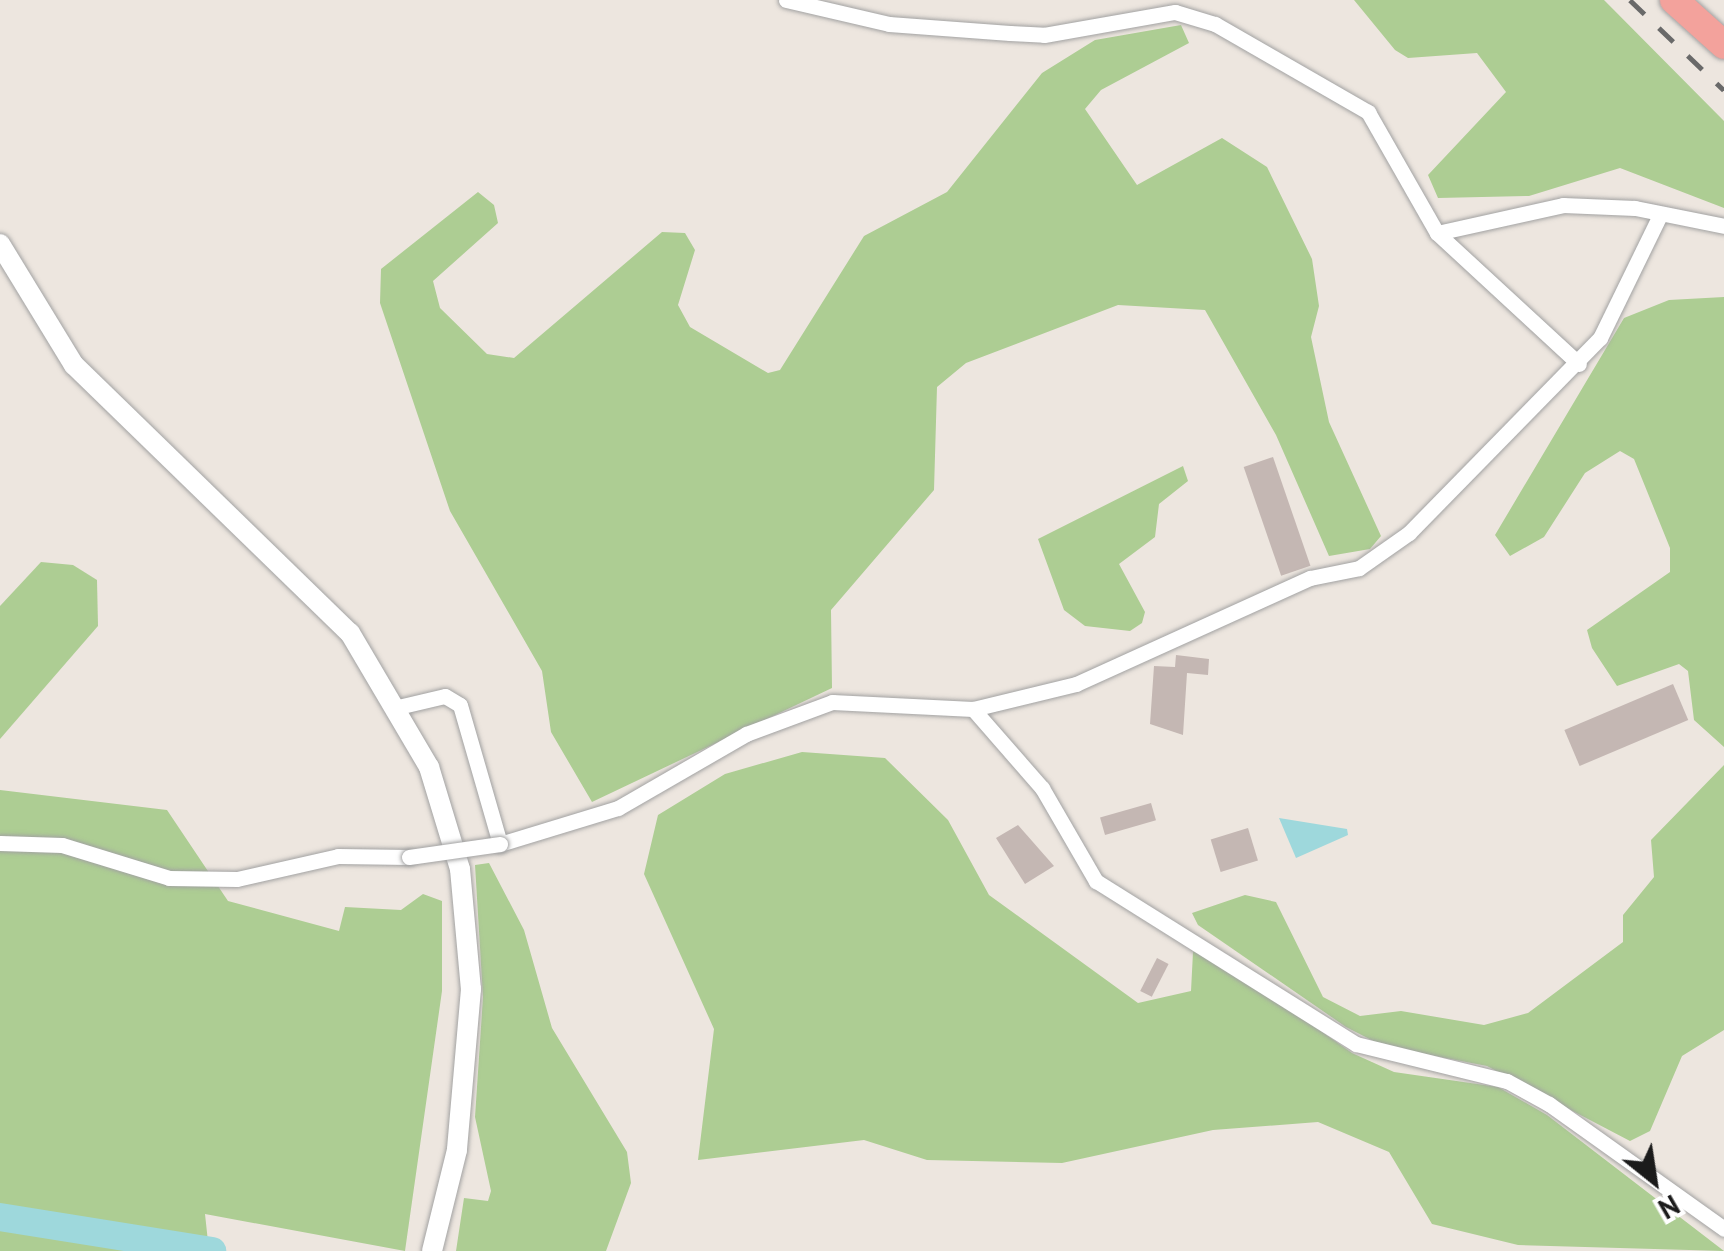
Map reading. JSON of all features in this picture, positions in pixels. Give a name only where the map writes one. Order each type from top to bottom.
[{"type":"highway","points":[[1674,0],[1724,45]]},
{"type":"street","points":[[786,0],[889,24],[1027,34],[1175,12],[1214,24],[1368,112],[1437,233],[1579,364]]},
{"type":"street","points":[[1437,233],[1563,206],[1724,226]]},
{"type":"street","points":[[0,843],[62,845],[169,878],[237,878],[338,856],[409,857],[500,844],[618,808],[746,734],[832,702],[973,709],[1076,684],[1310,578],[1359,568],[1410,533],[1504,429],[1579,364],[1600,338],[1659,217]]},
{"type":"street","points":[[0,244],[74,365],[273,552],[350,634],[398,707],[429,767],[462,886],[471,989],[459,1135],[432,1251]]},
{"type":"street","points":[[398,707],[445,696],[460,704],[500,844]]},
{"type":"street","points":[[973,709],[1042,788],[1096,881],[1182,928],[1356,1044],[1507,1081],[1550,1104],[1724,1229]]},
{"type":"green space","points":[[1354,0],[1604,0],[1724,121],[1724,208],[1620,168],[1529,196],[1438,198],[1428,175],[1506,92],[1477,53],[1408,58],[1395,50]]},
{"type":"green space","points":[[1181,25],[1189,43],[1101,90],[1085,109],[1137,185],[1222,138],[1267,167],[1312,259],[1319,306],[1311,337],[1329,422],[1381,536],[1370,549],[1329,556],[1276,435],[1205,310],[1118,305],[966,363],[937,387],[934,490],[831,610],[832,688],[592,802],[551,732],[542,671],[450,511],[380,303],[381,269],[478,192],[494,205],[498,223],[433,281],[440,308],[487,354],[514,358],[662,232],[685,233],[695,250],[678,305],[690,327],[768,373],[780,370],[864,236],[947,192],[1042,73],[1095,40]]},
{"type":"green space","points":[[1724,297],[1724,747],[1694,720],[1688,671],[1679,664],[1617,686],[1592,648],[1587,630],[1670,572],[1670,548],[1634,459],[1620,451],[1585,473],[1544,537],[1510,556],[1495,535],[1624,318],[1669,300]]},
{"type":"green space","points":[[1183,466],[1188,481],[1159,504],[1155,537],[1119,564],[1145,612],[1142,623],[1130,631],[1085,626],[1064,610],[1038,539]]},
{"type":"green space","points":[[41,562],[73,565],[97,580],[98,626],[0,739],[0,606]]},
{"type":"green space","points":[[802,752],[885,758],[948,820],[989,895],[1138,1003],[1191,991],[1193,952],[1205,949],[1352,1053],[1394,1072],[1498,1087],[1547,1115],[1724,1251],[1518,1245],[1432,1224],[1389,1152],[1318,1122],[1213,1130],[1062,1163],[927,1160],[864,1140],[698,1160],[714,1029],[644,874],[658,815],[725,774]]},
{"type":"green space","points":[[1724,765],[1724,1030],[1682,1056],[1650,1131],[1630,1141],[1487,1066],[1383,1046],[1346,1027],[1198,925],[1192,913],[1245,895],[1276,902],[1323,997],[1360,1016],[1401,1011],[1484,1025],[1528,1013],[1623,942],[1623,915],[1654,877],[1651,840]]},
{"type":"green space","points":[[0,790],[167,810],[228,901],[339,931],[345,907],[401,910],[423,894],[442,901],[442,991],[405,1251],[205,1214],[209,1251],[0,1251]]},
{"type":"green space","points":[[489,863],[524,930],[552,1028],[627,1152],[631,1183],[606,1251],[456,1251],[464,1198],[488,1201],[491,1191],[475,1117],[483,997],[475,865]]},
{"type":"water","points":[[1279,818],[1347,829],[1348,835],[1296,858]]},
{"type":"building","points":[[1273,457],[1310,566],[1281,576],[1244,467]]},
{"type":"building","points":[[1176,655],[1209,659],[1208,675],[1187,673],[1183,735],[1150,724],[1154,666],[1175,667]]},
{"type":"building","points":[[1673,684],[1688,720],[1580,766],[1564,730]]},
{"type":"building","points":[[1151,803],[1156,820],[1105,835],[1100,818]]},
{"type":"building","points":[[1018,825],[1054,866],[1025,884],[996,838]]},
{"type":"building","points":[[1248,828],[1258,861],[1221,872],[1211,839]]},
{"type":"building","points":[[1157,958],[1169,964],[1152,997],[1140,991]]},
{"type":"waterway","points":[[0,1217],[212,1251]]},
{"type":"railway","points":[[1630,0],[1724,90]]}]
